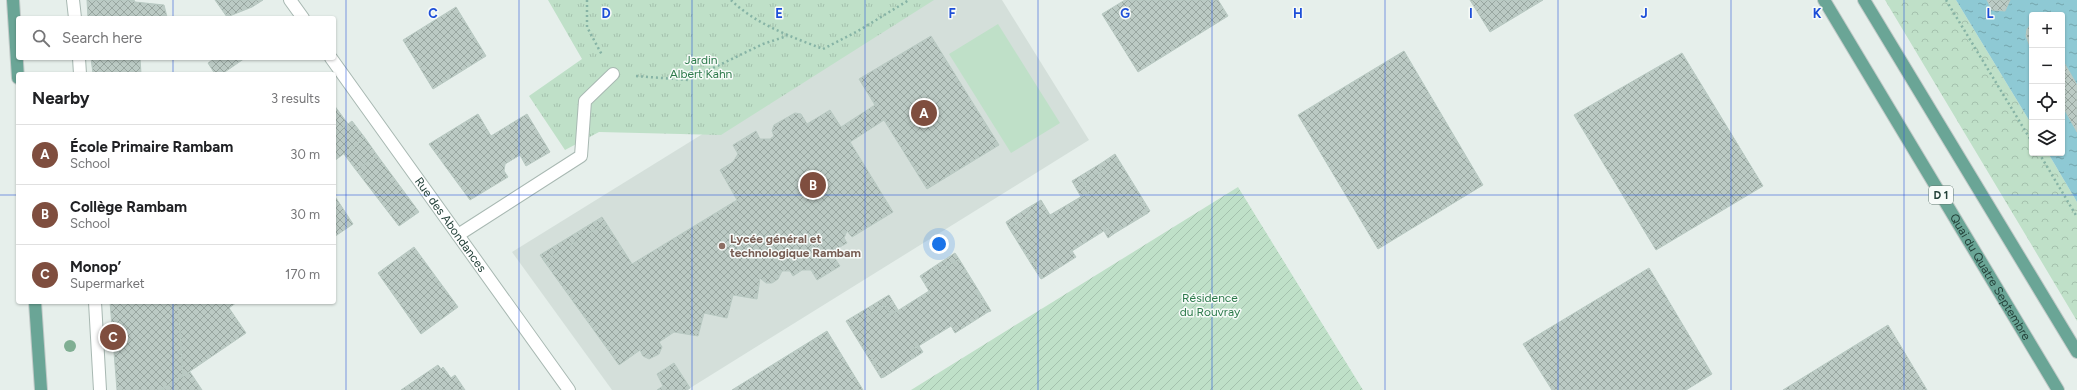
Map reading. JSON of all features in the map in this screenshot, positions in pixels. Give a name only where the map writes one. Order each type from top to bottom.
[{"type":"main road","points":[[13,0],[16,47]]},
{"type":"main road","name":"Quai du Quatre Septembre","points":[[1824,0],[2058,390]]},
{"type":"main road","points":[[1864,0],[2077,352]]},
{"type":"main road","points":[[17,60],[18,72]]},
{"type":"main road","points":[[35,304],[41,390]]},
{"type":"street","points":[[73,0],[75,16]]},
{"type":"street","points":[[290,0],[302,16]]},
{"type":"street","points":[[79,60],[80,72]]},
{"type":"street","name":"Rue des Abondances","points":[[332,60],[570,390]]},
{"type":"street","points":[[458,235],[581,156],[585,101],[613,74]]},
{"type":"street","points":[[95,304],[100,390]]},
{"type":"path","points":[[587,0],[587,27],[613,74],[688,80],[762,44],[788,36]]},
{"type":"path","points":[[731,0],[740,9],[788,36],[824,49],[858,31],[909,0]]},
{"type":"path","points":[[1946,0],[2029,137]]},
{"type":"path","points":[[2041,156],[2077,217]]},
{"type":"shaded area","points":[[919,0],[1002,0],[1089,140],[687,390],[612,390],[512,252]]},
{"type":"green space","name":"Jardin Albert Kahn","points":[[548,0],[934,0],[721,135],[599,132],[565,150],[529,96],[582,59]]},
{"type":"green space","points":[[1885,0],[1956,0],[2029,120],[2029,156],[2050,156],[2077,202],[2077,321]]},
{"type":"green space","points":[[998,24],[1060,123],[1011,153],[949,54]]},
{"type":"green space","name":"Résidence du Rouvray","points":[[1238,187],[1363,390],[911,390]]},
{"type":"water","points":[[1956,0],[2077,0],[2077,202],[2050,156],[2065,156],[2065,12],[2029,12],[2029,120]]},
{"type":"building","points":[[87,0],[134,0],[135,2],[164,5],[167,16],[88,16]]},
{"type":"building","points":[[215,0],[263,0],[252,7],[226,16]]},
{"type":"building","points":[[1125,0],[1218,0],[1228,16],[1138,72],[1102,14]]},
{"type":"building","points":[[1470,0],[1543,0],[1490,32]]},
{"type":"building","points":[[1987,0],[2010,0],[2005,11],[1992,10]]},
{"type":"building","points":[[456,7],[486,56],[433,89],[403,40]]},
{"type":"building","points":[[2029,26],[2029,44],[2026,36]]},
{"type":"building","points":[[931,36],[999,145],[927,189],[884,120],[850,142],[893,212],[852,237],[847,231],[844,238],[847,243],[838,248],[834,257],[840,266],[817,280],[811,270],[802,270],[793,276],[790,271],[782,271],[778,279],[772,283],[766,283],[760,278],[757,299],[733,295],[727,318],[704,313],[698,336],[674,332],[659,342],[662,347],[659,354],[649,359],[643,356],[640,350],[619,365],[544,261],[606,223],[632,264],[737,200],[720,170],[733,162],[738,154],[733,145],[756,131],[760,139],[770,139],[774,136],[772,131],[774,125],[795,113],[801,114],[807,124],[830,110],[841,127],[875,105],[859,79]]},
{"type":"building","points":[[1404,51],[1483,185],[1378,249],[1298,115]]},
{"type":"building","points":[[1682,53],[1763,186],[1656,250],[1574,115]]},
{"type":"building","points":[[91,60],[140,60],[141,72],[93,72]]},
{"type":"building","points":[[212,60],[242,60],[225,72],[214,72],[208,63]]},
{"type":"building","points":[[2065,64],[2077,85],[2077,132],[2065,110]]},
{"type":"building","points":[[336,108],[348,124],[336,133]]},
{"type":"building","points":[[478,114],[491,136],[527,114],[550,152],[526,166],[520,155],[505,164],[504,171],[508,177],[470,200],[429,144]]},
{"type":"building","points":[[352,121],[365,138],[336,160],[336,133]]},
{"type":"building","points":[[365,138],[377,155],[356,170],[344,154]]},
{"type":"building","points":[[1115,154],[1139,193],[1137,195],[1148,213],[1115,233],[1110,227],[1072,251],[1076,257],[1043,278],[1032,260],[1030,262],[1009,228],[1030,215],[1026,209],[1041,200],[1050,215],[1089,192],[1082,182],[1104,170],[1100,164]]},
{"type":"building","points":[[377,155],[419,212],[399,226],[356,170]]},
{"type":"building","points":[[1100,164],[1104,170],[1082,182],[1089,192],[1081,197],[1072,181]]},
{"type":"building","points":[[1139,193],[1150,211],[1148,213],[1137,195]]},
{"type":"building","points":[[336,198],[353,224],[336,236]]},
{"type":"building","points":[[1026,209],[1030,215],[1009,228],[1006,222]]},
{"type":"building","points":[[602,217],[606,223],[544,261],[540,255]]},
{"type":"building","points":[[1110,227],[1115,233],[1108,238],[1104,231]]},
{"type":"building","points":[[414,247],[458,307],[421,334],[378,273]]},
{"type":"building","points":[[955,253],[959,259],[938,272],[935,266]]},
{"type":"building","points":[[959,259],[980,293],[977,294],[988,312],[955,333],[951,326],[912,350],[917,356],[884,377],[872,359],[870,360],[846,321],[861,312],[864,318],[885,305],[891,315],[929,291],[920,276],[935,266],[938,272]]},
{"type":"building","points":[[1032,260],[1043,278],[1041,279],[1030,262]]},
{"type":"building","points":[[1649,268],[1712,374],[1686,390],[1552,390],[1523,344]]},
{"type":"building","points":[[980,293],[991,311],[988,312],[977,294]]},
{"type":"building","points":[[889,295],[898,310],[891,315],[885,305],[864,318],[861,312]]},
{"type":"building","points":[[110,304],[178,304],[183,376],[160,390],[117,390]]},
{"type":"building","points":[[178,304],[234,304],[229,308],[246,333],[183,376]]},
{"type":"building","points":[[1888,325],[1927,390],[1783,390]]},
{"type":"building","points":[[827,331],[863,390],[732,390]]},
{"type":"building","points":[[919,346],[923,352],[917,356],[912,350]]},
{"type":"building","points":[[872,359],[884,377],[881,378],[870,360]]},
{"type":"building","points":[[674,363],[690,388],[687,390],[657,390],[663,386],[657,374]]},
{"type":"building","points":[[438,365],[441,369],[443,367],[451,378],[455,375],[465,390],[401,390]]},
{"type":"building","points":[[190,372],[202,390],[160,390],[163,389]]},
{"type":"place","name":"École Primaire Rambam","points":[[924,113]]},
{"type":"place","name":"Collège Rambam","points":[[813,185]]},
{"type":"place","name":"Lycée général et technologique Rambam","points":[[722,246]]},
{"type":"place","name":"Monop’","points":[[113,337]]}]
